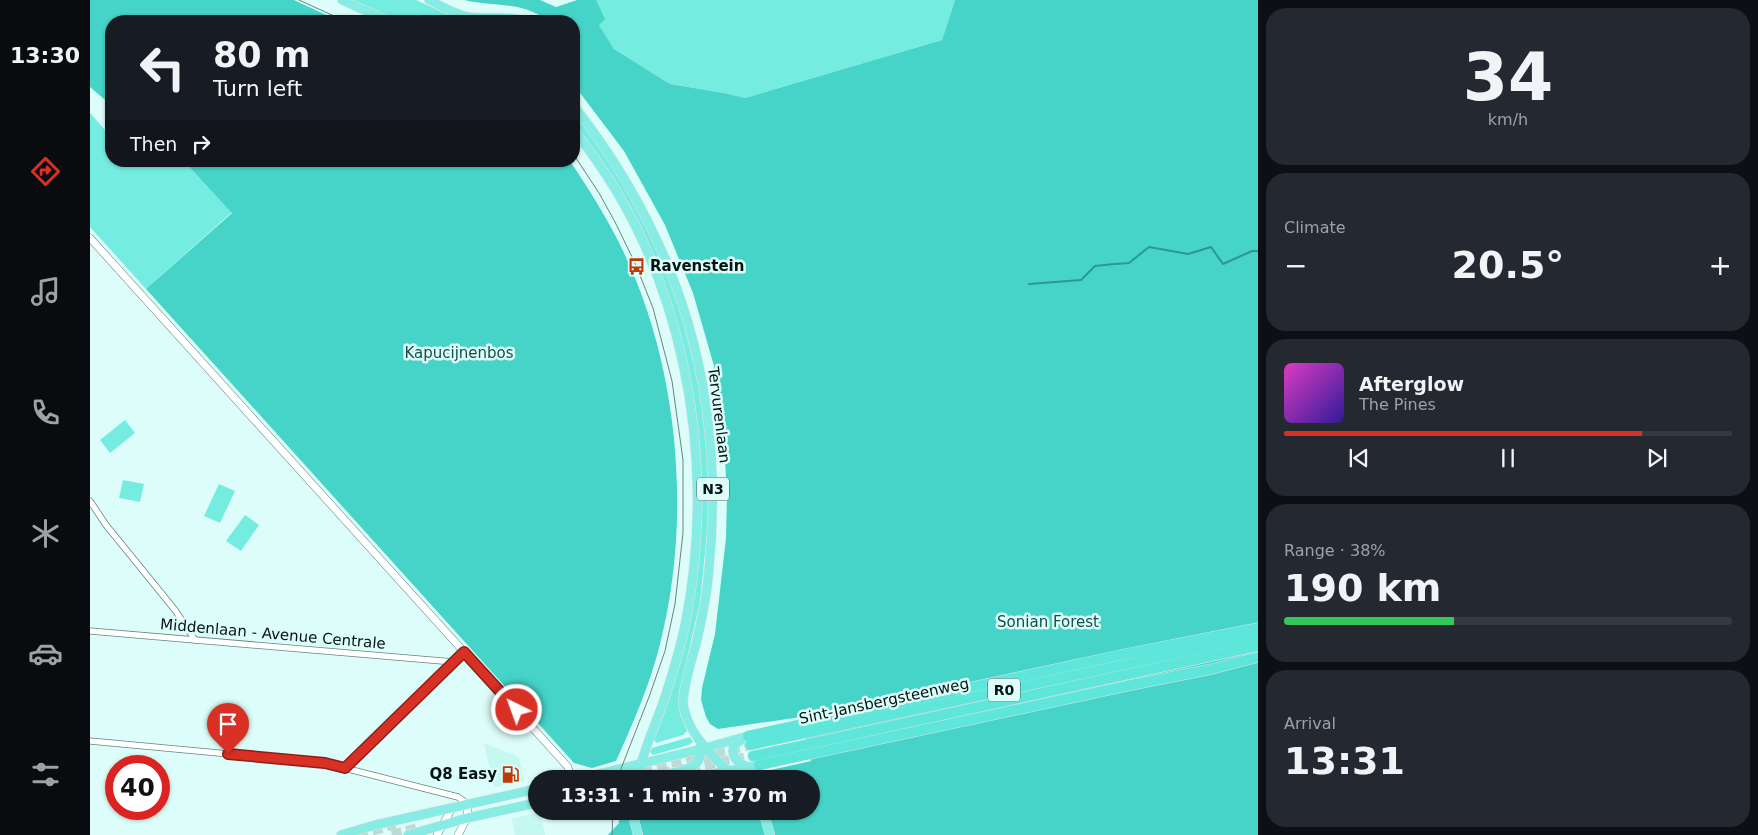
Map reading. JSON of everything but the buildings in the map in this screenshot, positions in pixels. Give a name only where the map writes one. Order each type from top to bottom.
[{"type":"highway","points":[[749,741],[1120,655],[1258,628]]},
{"type":"highway","name":"Sint-Jansbergsteenweg","points":[[749,741],[1258,636]]},
{"type":"highway","name":"Sint-Jansbergsteenweg","points":[[756,760],[1258,646]]},
{"type":"highway","points":[[756,760],[1212,669],[1258,657]]},
{"type":"main road","points":[[342,0],[375,15]]},
{"type":"main road","points":[[429,0],[461,15]]},
{"type":"main road","name":"Tervurenlaan","points":[[580,114],[623,175],[642,208],[658,242],[681,298],[700,369],[710,431],[714,484],[712,536],[708,587],[683,699],[684,712],[692,731],[704,749],[726,770]]},
{"type":"main road","name":"Tervurenlaan","points":[[580,140],[630,217],[667,303],[686,378],[694,433],[698,485],[697,531],[687,614],[665,697],[639,770]]},
{"type":"main road","points":[[613,770],[704,749],[749,741]]},
{"type":"main road","points":[[748,767],[738,761],[733,749],[737,742],[749,741]]},
{"type":"main road","points":[[684,770],[692,768],[704,749]]},
{"type":"main road","points":[[736,770],[748,767],[756,760]]},
{"type":"main road","points":[[753,770],[756,760]]},
{"type":"main road","points":[[341,835],[375,825],[528,791]]},
{"type":"main road","points":[[408,835],[467,818],[528,806]]},
{"type":"main road","points":[[634,820],[638,835]]},
{"type":"main road","points":[[766,820],[770,835]]},
{"type":"street","points":[[90,238],[569,770]]},
{"type":"street","points":[[90,500],[106,525],[176,610],[195,640]]},
{"type":"street","name":"Middenlaan - Avenue Centrale","points":[[90,631],[454,662]]},
{"type":"street","points":[[345,768],[464,652]]},
{"type":"street","points":[[90,742],[325,763],[345,768],[458,797],[468,804],[467,818],[458,835]]},
{"type":"street","points":[[438,835],[452,808]]},
{"type":"shaded area","points":[[351,0],[416,0],[449,15],[384,15]]},
{"type":"shaded area","points":[[596,0],[955,0],[942,40],[745,98],[670,84],[614,49],[599,25]]},
{"type":"shaded area","points":[[90,113],[105,130],[105,167],[190,167],[232,212],[146,289],[90,227]]},
{"type":"shaded area","points":[[580,121],[605,155],[630,196],[658,251],[679,305],[700,389],[708,457],[709,514],[700,602],[679,693],[680,714],[687,731],[683,735],[656,743],[654,740],[671,694],[684,648],[694,600],[700,552],[702,504],[701,455],[695,407],[676,318],[661,281],[588,143],[580,133]]},
{"type":"shaded area","points":[[125,420],[135,433],[110,453],[100,440]]},
{"type":"shaded area","points":[[123,480],[144,484],[140,502],[119,498]]},
{"type":"shaded area","points":[[219,484],[235,491],[220,523],[204,516]]},
{"type":"shaded area","points":[[245,515],[259,525],[241,551],[226,541]]},
{"type":"shaded area","points":[[690,737],[693,742],[689,745],[653,755],[650,752],[652,748]]},
{"type":"shaded area","points":[[484,743],[519,757],[524,781],[494,787]]},
{"type":"shaded area","points":[[528,815],[528,820],[542,820],[545,835],[515,835],[512,819]]},
{"type":"green space","points":[[90,0],[294,0],[326,15],[105,15],[105,100],[90,87]]},
{"type":"green space","name":"Sonian Forest","points":[[464,0],[540,0],[556,7],[577,0],[596,0],[605,19],[599,25],[614,49],[670,84],[745,98],[942,40],[955,0],[1258,0],[1258,835],[608,835],[619,823],[619,820],[820,820],[820,770],[771,770],[811,761],[801,717],[718,729],[710,724],[706,717],[701,700],[702,688],[715,634],[726,538],[727,497],[723,430],[714,366],[693,293],[665,225],[624,151],[580,93],[580,15],[540,15],[508,6]]},
{"type":"green space","name":"Kapucijnenbos","points":[[190,167],[574,167],[612,229],[643,298],[658,346],[668,396],[675,448],[677,499],[675,550],[669,600],[659,648],[650,677],[616,761],[592,768],[574,763],[146,289],[232,213]]},
{"type":"waterway","points":[[1116,264],[1129,263],[1149,247],[1188,254],[1211,247],[1223,264],[1252,251],[1258,251]]},
{"type":"waterway","points":[[1029,284],[1081,280],[1095,266],[1114,264]]},
{"type":"tunnel","points":[[638,770],[750,745]]},
{"type":"tunnel","points":[[679,770],[753,756]]},
{"type":"tunnel","points":[[358,835],[395,824]]},
{"type":"tunnel","points":[[392,835],[418,828]]},
{"type":"tram line","points":[[299,0],[332,15]]},
{"type":"tram line","points":[[580,164],[615,222],[635,263],[653,308],[672,381],[683,460],[683,533],[675,604],[665,651],[621,770]]},
{"type":"tram line","points":[[612,835],[613,820]]},
{"type":"place","name":"Ravenstein","points":[[636,266]]},
{"type":"place","name":"Q8 Easy","points":[[511,774]]},
{"type":"route","points":[[228,754],[325,763],[345,768],[464,652],[517,710]]}]
